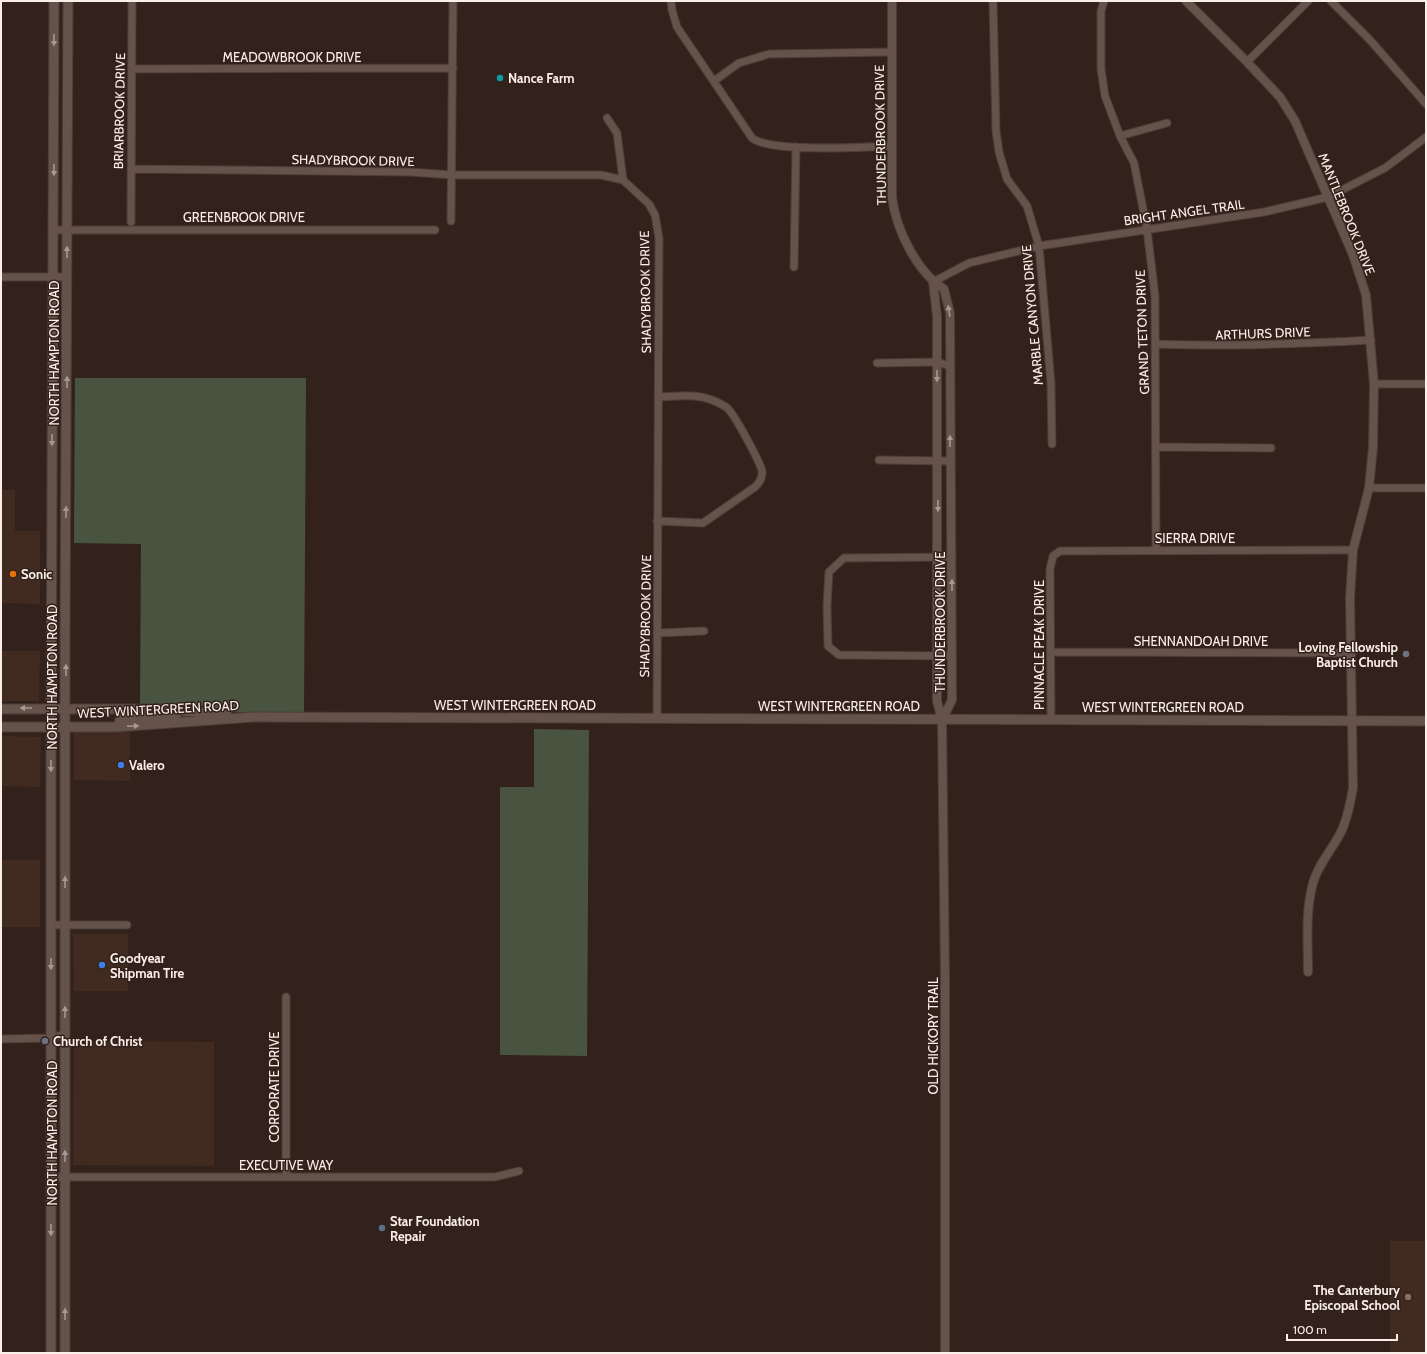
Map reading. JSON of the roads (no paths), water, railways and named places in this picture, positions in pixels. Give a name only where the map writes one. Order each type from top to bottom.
[{"type":"main road","name":"NORTH HAMPTON ROAD","points":[[51,1353],[51,708],[54,1]]},
{"type":"main road","name":"NORTH HAMPTON ROAD","points":[[65,1353],[68,1]]},
{"type":"main road","points":[[52,540],[66,540]]},
{"type":"main road","name":"WEST WINTERGREEN ROAD","points":[[1,708],[164,709],[253,717]]},
{"type":"main road","points":[[118,727],[120,720],[124,718],[224,714]]},
{"type":"main road","name":"WEST WINTERGREEN ROAD","points":[[1,727],[118,727],[253,717],[1426,721]]},
{"type":"street","name":"BRIARBROOK DRIVE","points":[[131,222],[132,1]]},
{"type":"street","points":[[451,221],[453,175],[453,1]]},
{"type":"street","points":[[671,1],[677,27],[752,138],[758,143],[796,147],[891,146]]},
{"type":"street","name":"THUNDERBROOK DRIVE","points":[[892,1],[891,146],[892,197],[894,214],[903,239],[933,282],[944,289],[950,313],[952,700],[942,720]]},
{"type":"street","name":"MARBLE CANYON DRIVE","points":[[993,1],[996,131],[999,152],[1006,179],[1026,206],[1039,246],[1050,375],[1052,444]]},
{"type":"street","name":"GRAND TETON DRIVE","points":[[1104,1],[1101,11],[1101,69],[1105,96],[1120,136],[1134,163],[1148,229],[1155,296],[1157,447],[1156,551]]},
{"type":"street","name":"MANTLEBROOK DRIVE","points":[[1186,1],[1247,62],[1280,98],[1295,121],[1353,255],[1366,295],[1374,384],[1373,447],[1369,488],[1353,550],[1350,598],[1353,788],[1347,818],[1340,833],[1321,863],[1313,883],[1309,902],[1308,972]]},
{"type":"street","points":[[1247,62],[1308,1]]},
{"type":"street","points":[[1331,1],[1370,40],[1426,104]]},
{"type":"street","points":[[714,81],[739,63],[769,54],[891,52]]},
{"type":"street","name":"MEADOWBROOK DRIVE","points":[[132,69],[453,68]]},
{"type":"street","points":[[607,118],[617,133],[623,180]]},
{"type":"street","points":[[1120,136],[1167,123]]},
{"type":"street","name":"BRIGHT ANGEL TRAIL","points":[[933,282],[969,263],[1039,246],[1264,212],[1328,197],[1385,168],[1426,136]]},
{"type":"street","points":[[794,267],[796,147]]},
{"type":"street","name":"SHADYBROOK DRIVE","points":[[131,168],[410,172],[453,175],[601,175],[623,180],[649,204],[655,215],[658,238],[657,718]]},
{"type":"street","name":"GREENBROOK DRIVE","points":[[53,230],[435,230]]},
{"type":"street","points":[[1,277],[67,277]]},
{"type":"street","name":"THUNDERBROOK DRIVE","points":[[933,282],[937,316],[937,701],[942,720]]},
{"type":"street","name":"ARTHURS DRIVE","points":[[1156,344],[1260,346],[1371,340]]},
{"type":"street","points":[[877,363],[937,362],[950,366]]},
{"type":"street","points":[[1374,384],[1426,384]]},
{"type":"street","points":[[658,397],[699,395],[728,407],[757,459],[762,472],[760,482],[703,523],[658,521]]},
{"type":"street","points":[[1157,447],[1271,448]]},
{"type":"street","points":[[879,460],[950,460]]},
{"type":"street","points":[[1369,488],[1426,488]]},
{"type":"street","name":"SIERRA DRIVE","points":[[1050,569],[1053,556],[1060,551],[1353,550]]},
{"type":"street","points":[[952,557],[844,558],[829,572],[827,606],[828,646],[839,655],[952,656]]},
{"type":"street","name":"PINNACLE PEAK DRIVE","points":[[1050,569],[1051,720]]},
{"type":"street","points":[[657,633],[704,631]]},
{"type":"street","name":"SHENNANDOAH DRIVE","points":[[1051,652],[1352,653]]},
{"type":"street","name":"OLD HICKORY TRAIL","points":[[942,720],[945,969],[945,1353]]},
{"type":"street","points":[[51,925],[128,925]]},
{"type":"street","name":"CORPORATE DRIVE","points":[[286,997],[286,1177]]},
{"type":"street","points":[[1,1039],[51,1038],[65,1034]]},
{"type":"street","name":"EXECUTIVE WAY","points":[[51,1177],[495,1177],[519,1171]]},
{"type":"place","name":"Nance Farm","points":[[500,78]]},
{"type":"place","name":"Sonic","points":[[13,574]]},
{"type":"place","name":"Loving Fellowship Baptist Church","points":[[1406,654]]},
{"type":"place","name":"Valero","points":[[121,765]]},
{"type":"place","name":"Goodyear Shipman Tire","points":[[102,965]]},
{"type":"place","name":"Church of Christ","points":[[45,1041]]},
{"type":"place","name":"Star Foundation Repair","points":[[382,1228]]},
{"type":"place","name":"The Canterbury Episcopal School","points":[[1408,1297]]}]
